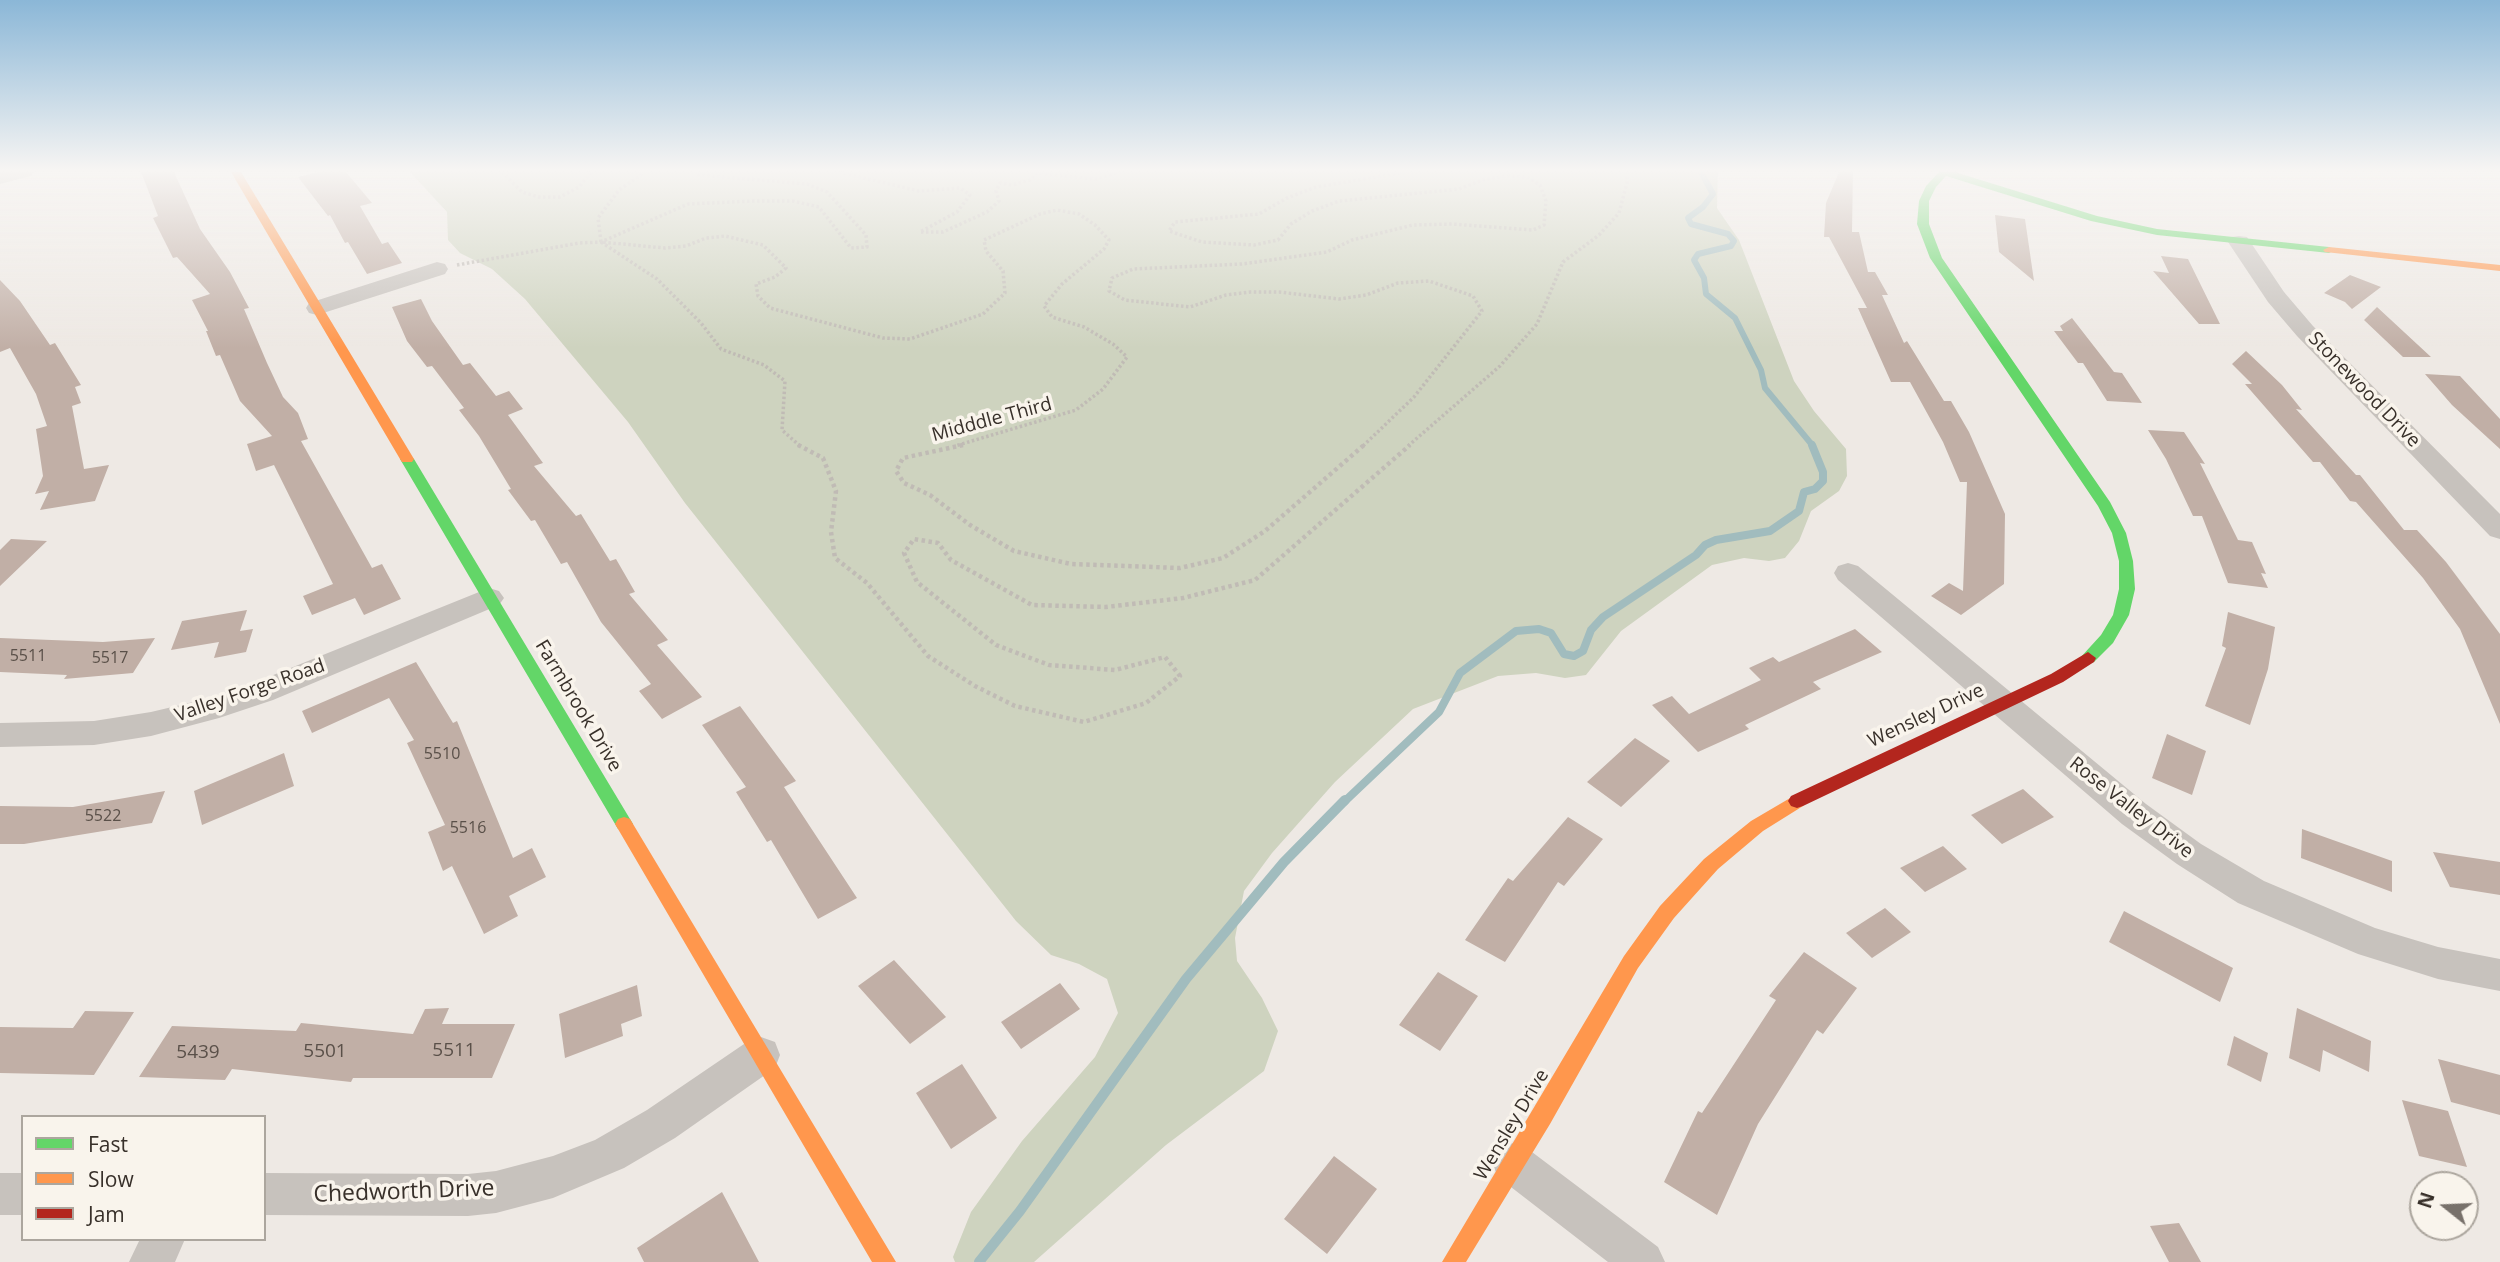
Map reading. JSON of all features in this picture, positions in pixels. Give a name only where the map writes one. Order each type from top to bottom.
[{"type":"street","name":"Farmbrook Drive","points":[[271,231],[885,1262]]},
{"type":"street","name":"Wensley Drive","points":[[1453,1262],[1631,962],[1667,912],[1711,864],[1757,826],[1808,794],[2067,672],[2086,660],[2107,639],[2121,615],[2127,589],[2126,561],[2119,533],[2105,505],[1931,246],[1926,231]]},
{"type":"street","points":[[2151,231],[2500,268]]},
{"type":"street","name":"Stonewood Drive","points":[[2239,242],[2276,297],[2305,331],[2500,530]]},
{"type":"street","points":[[317,308],[438,269]]},
{"type":"street","name":"Rose Valley Drive","points":[[1848,573],[2134,814],[2189,854],[2251,892],[2371,943],[2438,962],[2500,975]]},
{"type":"street","name":"Valley Forge Road","points":[[0,735],[94,733],[151,724],[208,710],[262,692],[489,598]]},
{"type":"street","name":"Chedworth Drive","points":[[266,1194],[468,1195],[496,1192],[553,1177],[609,1154],[651,1130],[761,1055]]},
{"type":"street","points":[[1513,1163],[1643,1262]]},
{"type":"street","points":[[0,1194],[21,1194]]},
{"type":"street","points":[[151,1262],[163,1241]]},
{"type":"path","points":[[600,231],[601,242],[657,279],[701,323],[721,349],[764,365],[785,381],[782,430],[802,448],[823,458],[835,491],[831,532],[835,558],[867,583],[928,656],[975,686],[1015,706],[1084,722],[1146,703],[1180,676],[1165,657],[1115,670],[1049,665],[996,645],[917,582],[904,553],[914,539],[938,543],[951,560],[1032,605],[1106,607],[1183,598],[1255,580],[1500,366],[1537,324],[1563,262],[1603,231]]},
{"type":"path","points":[[438,269],[579,243],[601,242],[626,231]]},
{"type":"path","points":[[837,231],[850,248],[867,247],[866,235],[862,231]]},
{"type":"path","points":[[921,231],[945,231]]},
{"type":"path","name":"Midddle Third","points":[[601,242],[666,248],[725,236],[763,245],[786,268],[775,277],[757,284],[758,296],[770,308],[883,338],[910,338],[983,314],[1006,293],[1003,271],[986,251],[984,240],[1004,231]]},
{"type":"path","name":"Midddle Third","points":[[1102,231],[1110,240],[1104,249],[1062,284],[1044,306],[1052,317],[1084,327],[1113,344],[1127,357],[1118,372],[1103,389],[1076,410],[983,440],[903,458],[896,471],[904,483],[930,495],[970,525],[1014,551],[1071,564],[1180,568],[1223,558],[1265,531],[1332,474],[1414,397],[1482,311],[1473,296],[1429,281],[1398,284],[1366,295],[1339,299],[1279,292],[1250,292],[1226,295],[1191,307],[1125,300],[1109,291],[1111,278],[1133,269],[1169,265],[1242,264],[1327,252],[1352,240],[1389,231]]},
{"type":"path","name":"Midddle Third","points":[[1169,231],[1202,242],[1254,245],[1278,240],[1285,231]]},
{"type":"green space","points":[[448,231],[1733,231],[1739,240],[1794,381],[1814,411],[1846,449],[1847,476],[1839,491],[1811,511],[1799,541],[1785,558],[1769,561],[1744,558],[1712,565],[1621,631],[1586,675],[1565,678],[1536,673],[1498,676],[1413,709],[1335,782],[1272,853],[1244,891],[1235,938],[1237,961],[1262,998],[1278,1031],[1264,1071],[1166,1145],[1034,1262],[955,1262],[953,1257],[971,1212],[1022,1141],[1095,1057],[1118,1013],[1107,979],[1079,964],[1051,955],[1016,921],[685,503],[628,422],[525,299],[492,269],[460,253],[448,240]]},
{"type":"building","points":[[159,231],[201,231],[230,272],[249,308],[244,309],[283,397],[298,413],[308,439],[301,441],[372,568],[382,564],[401,599],[364,615],[355,598],[312,615],[303,596],[333,584],[274,465],[256,471],[247,444],[272,436],[240,401],[220,355],[216,356],[208,331],[192,300],[210,294],[177,257],[173,258]]},
{"type":"building","points":[[339,231],[374,231],[382,244],[388,242],[402,263],[367,274],[348,242],[345,243]]},
{"type":"building","points":[[1824,231],[1859,232],[1868,272],[1875,272],[1888,295],[1882,295],[1904,343],[1907,341],[1944,401],[1951,401],[1969,432],[2005,514],[2004,584],[1961,615],[1931,596],[1949,583],[1963,591],[1967,482],[1960,482],[1943,442],[1910,382],[1891,382],[1858,308],[1867,308],[1829,237],[1824,237]]},
{"type":"building","points":[[1997,231],[2027,231],[2034,281],[1999,252]]},
{"type":"building","points":[[2161,256],[2188,259],[2220,324],[2199,324],[2153,271],[2169,273]]},
{"type":"building","points":[[2350,275],[2381,287],[2352,309],[2345,302],[2324,293]]},
{"type":"building","points":[[0,280],[20,301],[50,345],[55,343],[81,385],[75,387],[81,403],[72,406],[84,469],[109,465],[95,501],[40,510],[49,491],[35,494],[43,476],[36,429],[47,426],[36,394],[10,348],[0,352]]},
{"type":"building","points":[[421,299],[432,321],[463,365],[470,363],[496,396],[509,391],[523,409],[508,415],[543,463],[534,466],[576,516],[581,514],[610,561],[616,559],[635,592],[629,594],[668,640],[657,645],[702,697],[662,719],[639,691],[651,684],[601,622],[567,562],[561,564],[535,520],[531,521],[508,490],[511,489],[479,436],[459,410],[464,408],[432,366],[427,367],[407,341],[392,307]]},
{"type":"building","points":[[2377,307],[2431,357],[2403,357],[2364,320]]},
{"type":"building","points":[[2072,318],[2114,372],[2122,373],[2142,403],[2107,401],[2083,363],[2078,363],[2054,331],[2063,331],[2060,326]]},
{"type":"building","points":[[2246,351],[2282,385],[2302,410],[2296,409],[2356,475],[2360,475],[2404,530],[2417,530],[2446,562],[2500,634],[2500,724],[2460,629],[2423,578],[2356,502],[2350,501],[2320,462],[2313,462],[2245,384],[2252,384],[2232,364]]},
{"type":"building","points":[[2425,374],[2460,376],[2500,419],[2500,449],[2452,405]]},
{"type":"building","points":[[2148,430],[2184,432],[2205,464],[2200,463],[2238,540],[2252,542],[2266,574],[2261,573],[2268,588],[2228,583],[2202,516],[2193,516],[2166,459]]},
{"type":"building","points":[[11,539],[47,541],[0,586],[0,550]]},
{"type":"building","points":[[247,610],[240,631],[253,629],[246,652],[214,658],[219,642],[171,650],[182,621]]},
{"type":"building","points":[[2228,612],[2275,627],[2268,669],[2250,725],[2205,706],[2226,648],[2222,646]]},
{"type":"building","points":[[1855,629],[1882,652],[1813,682],[1821,689],[1745,725],[1749,729],[1698,752],[1652,705],[1672,696],[1689,714],[1761,680],[1749,668],[1773,657],[1779,662]]},
{"type":"building","points":[[0,638],[103,642],[155,638],[133,673],[64,679],[67,675],[0,672]]},
{"type":"building","points":[[416,662],[453,723],[457,721],[513,858],[532,848],[546,877],[509,896],[518,916],[484,934],[452,866],[443,871],[428,832],[445,825],[407,743],[414,740],[389,698],[312,733],[302,711]]},
{"type":"building","points":[[740,706],[796,781],[784,787],[857,898],[818,919],[771,840],[767,842],[736,792],[746,787],[702,725]]},
{"type":"building","points":[[2167,734],[2206,751],[2192,795],[2152,778]]},
{"type":"building","points":[[1635,738],[1670,761],[1621,807],[1587,782]]},
{"type":"building","points":[[284,753],[294,786],[202,825],[194,791]]},
{"type":"building","points":[[2023,789],[2054,817],[2002,844],[1971,815]]},
{"type":"building","points":[[165,791],[152,823],[24,844],[0,844],[0,806],[73,807]]},
{"type":"building","points":[[1568,817],[1603,839],[1564,886],[1558,882],[1505,962],[1465,940],[1508,878],[1513,881]]},
{"type":"building","points":[[2302,829],[2392,861],[2392,892],[2301,858]]},
{"type":"building","points":[[1943,846],[1967,869],[1925,892],[1900,868]]},
{"type":"building","points":[[2433,852],[2500,862],[2500,895],[2450,887]]},
{"type":"building","points":[[1885,908],[1911,932],[1872,958],[1846,933]]},
{"type":"building","points":[[2124,911],[2233,968],[2220,1002],[2109,942]]},
{"type":"building","points":[[1804,952],[1857,988],[1823,1034],[1817,1030],[1758,1124],[1717,1215],[1664,1182],[1698,1111],[1702,1113],[1776,1000],[1769,996]]},
{"type":"building","points":[[894,960],[946,1017],[910,1044],[858,986]]},
{"type":"building","points":[[1438,972],[1478,996],[1440,1051],[1399,1025]]},
{"type":"building","points":[[1060,983],[1080,1009],[1021,1049],[1001,1022]]},
{"type":"building","points":[[637,985],[642,1016],[621,1024],[623,1036],[565,1058],[559,1014]]},
{"type":"building","points":[[449,1008],[442,1024],[515,1024],[492,1078],[353,1078],[351,1082],[232,1069],[225,1080],[139,1077],[172,1026],[296,1031],[301,1023],[413,1034],[425,1009]]},
{"type":"building","points":[[2297,1008],[2371,1041],[2369,1072],[2323,1050],[2320,1072],[2289,1058]]},
{"type":"building","points":[[85,1011],[134,1012],[94,1075],[0,1073],[0,1027],[73,1028]]},
{"type":"building","points":[[2234,1036],[2268,1053],[2261,1082],[2227,1065]]},
{"type":"building","points":[[2438,1059],[2500,1075],[2500,1115],[2451,1102]]},
{"type":"building","points":[[962,1064],[997,1118],[951,1149],[916,1093]]},
{"type":"building","points":[[2402,1100],[2448,1111],[2467,1167],[2419,1156]]},
{"type":"building","points":[[1334,1156],[1377,1189],[1327,1254],[1284,1219]]},
{"type":"building","points":[[722,1192],[759,1262],[644,1262],[637,1248]]},
{"type":"building","points":[[2179,1223],[2201,1262],[2169,1262],[2150,1226]]},
{"type":"waterway","points":[[1717,231],[1728,234],[1734,241],[1731,246],[1698,254],[1694,260],[1704,278],[1706,294],[1735,318],[1761,370],[1765,388],[1813,446]]},
{"type":"waterway","points":[[1344,802],[1439,712],[1460,673],[1516,631],[1539,629],[1551,633],[1564,654],[1574,656],[1583,651],[1591,630],[1603,617],[1696,555],[1705,545],[1716,540],[1770,531],[1799,511],[1804,492],[1815,489],[1823,481],[1823,472],[1812,445]]},
{"type":"waterway","points":[[979,1262],[1020,1211],[1186,979],[1284,862],[1345,800]]},
{"type":"traffic: fast","points":[[1926,231],[1936,258],[2105,505],[2119,533],[2126,561],[2127,589],[2121,615],[2107,639],[2088,658]]},
{"type":"traffic: fast","points":[[2152,231],[2329,250]]},
{"type":"traffic: fast","points":[[407,459],[624,824]]},
{"type":"traffic: slow","points":[[271,231],[407,459]]},
{"type":"traffic: slow","points":[[2329,250],[2500,268]]},
{"type":"traffic: slow","points":[[1453,1262],[1542,1117],[1631,962],[1667,912],[1711,864],[1757,826],[1797,801]]},
{"type":"traffic: slow","points":[[624,824],[885,1262]]},
{"type":"traffic: jam","points":[[1797,801],[2057,678],[2088,658]]}]
